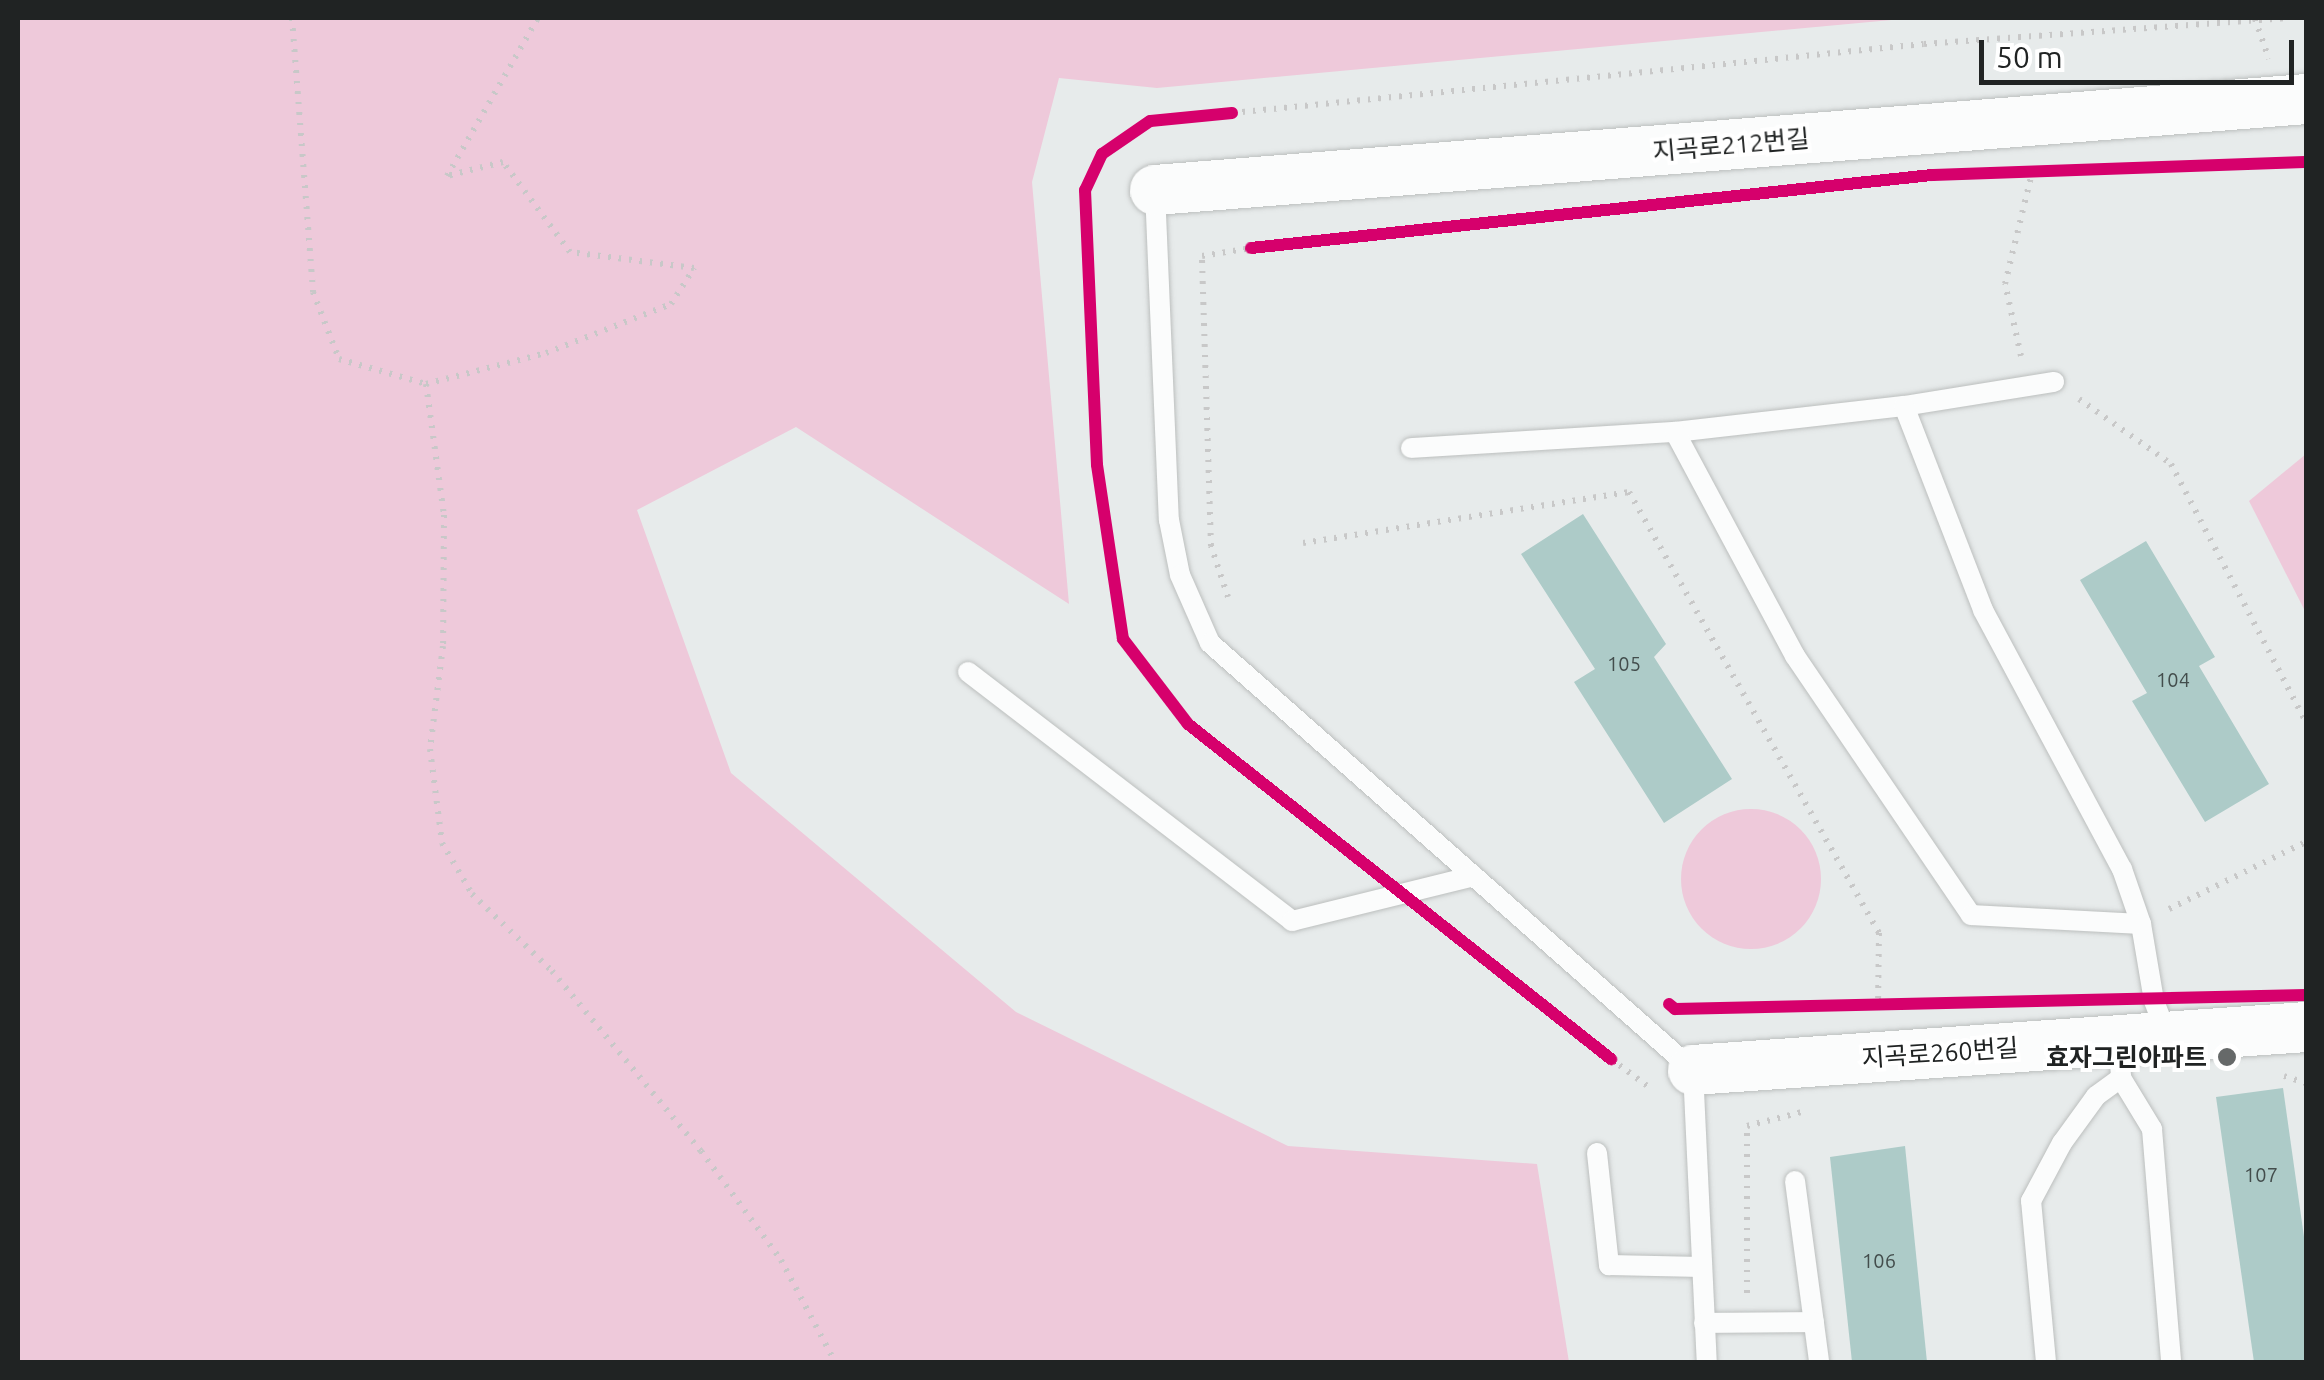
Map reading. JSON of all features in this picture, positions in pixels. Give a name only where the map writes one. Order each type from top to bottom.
[{"type":"street","name":"지곡로212번길","points":[[1155,190],[2306,99]]},
{"type":"street","name":"지곡로260번길","points":[[1677,1083],[2119,1059],[2168,1037],[2306,1027]]},
{"type":"lane","points":[[1155,190],[1170,520],[1180,575],[1210,642],[1474,876],[1677,1083],[1702,1266],[1707,1362]]},
{"type":"lane","points":[[1412,448],[1675,432],[1904,406],[2054,382]]},
{"type":"lane","points":[[1904,406],[1983,610],[2122,869],[2141,924],[2154,1001],[2168,1037]]},
{"type":"lane","points":[[1675,432],[1795,656],[1971,915],[2141,924]]},
{"type":"lane","points":[[968,672],[1292,921],[1474,876]]},
{"type":"lane","points":[[2046,1362],[2031,1201],[2119,1059]]},
{"type":"lane","points":[[2119,1059],[2152,1130],[2171,1362]]},
{"type":"lane","points":[[1597,1154],[1609,1265],[1702,1266]]},
{"type":"lane","points":[[1795,1181],[1819,1362]]},
{"type":"lane","points":[[1704,1323],[1814,1322]]},
{"type":"path","points":[[292,18],[313,292],[339,359],[426,384],[546,353],[671,304],[694,268],[570,252],[502,162],[448,176],[538,18]]},
{"type":"path","points":[[1216,115],[1924,44],[2290,18]]},
{"type":"path","points":[[2028,386],[2005,284],[2032,172]]},
{"type":"path","points":[[2015,173],[2052,172]]},
{"type":"path","points":[[1232,609],[1211,546],[1202,256],[1266,245]]},
{"type":"path","points":[[2054,382],[2171,464],[2306,722]]},
{"type":"path","points":[[426,384],[444,515],[442,646],[430,749],[442,843],[472,894],[552,971],[701,1152],[781,1260],[834,1362]]},
{"type":"path","points":[[1303,543],[1629,492],[1879,934],[1878,1005]]},
{"type":"path","points":[[2141,924],[2306,842]]},
{"type":"path","points":[[1860,1005],[1897,1005]]},
{"type":"path","points":[[1596,1047],[1612,1059],[1677,1083]]},
{"type":"shaded area","points":[[18,18],[1913,18],[1157,88],[1059,78],[1032,182],[1069,604],[796,427],[637,510],[731,773],[1016,1012],[1288,1146],[1537,1164],[1569,1362],[18,1362]]},
{"type":"shaded area","points":[[2306,454],[2306,613],[2249,501]]},
{"type":"shaded area","points":[[1751,809],[1778,814],[1801,829],[1816,852],[1821,879],[1816,906],[1801,929],[1778,944],[1751,949],[1724,944],[1701,929],[1686,906],[1681,879],[1686,852],[1701,829],[1724,814]]},
{"type":"building","points":[[1583,514],[1666,644],[1654,657],[1732,779],[1664,823],[1574,682],[1595,669],[1521,554]]},
{"type":"building","points":[[2146,541],[2215,657],[2199,666],[2269,784],[2205,822],[2132,701],[2147,693],[2080,580]]},
{"type":"building","points":[[2283,1088],[2306,1251],[2306,1362],[2254,1362],[2216,1097]]},
{"type":"building","points":[[1905,1146],[1927,1362],[1852,1362],[1830,1157]]},
{"type":"cycle path","points":[[1232,113],[1150,121],[1102,154],[1085,190],[1097,465],[1123,639],[1188,724],[1611,1059]]},
{"type":"cycle path","points":[[1251,248],[1932,175],[2306,162]]},
{"type":"cycle path","points":[[1669,1004],[1675,1009],[2306,995]]},
{"type":"place","name":"효자그린아파트","points":[[2227,1057]]}]
